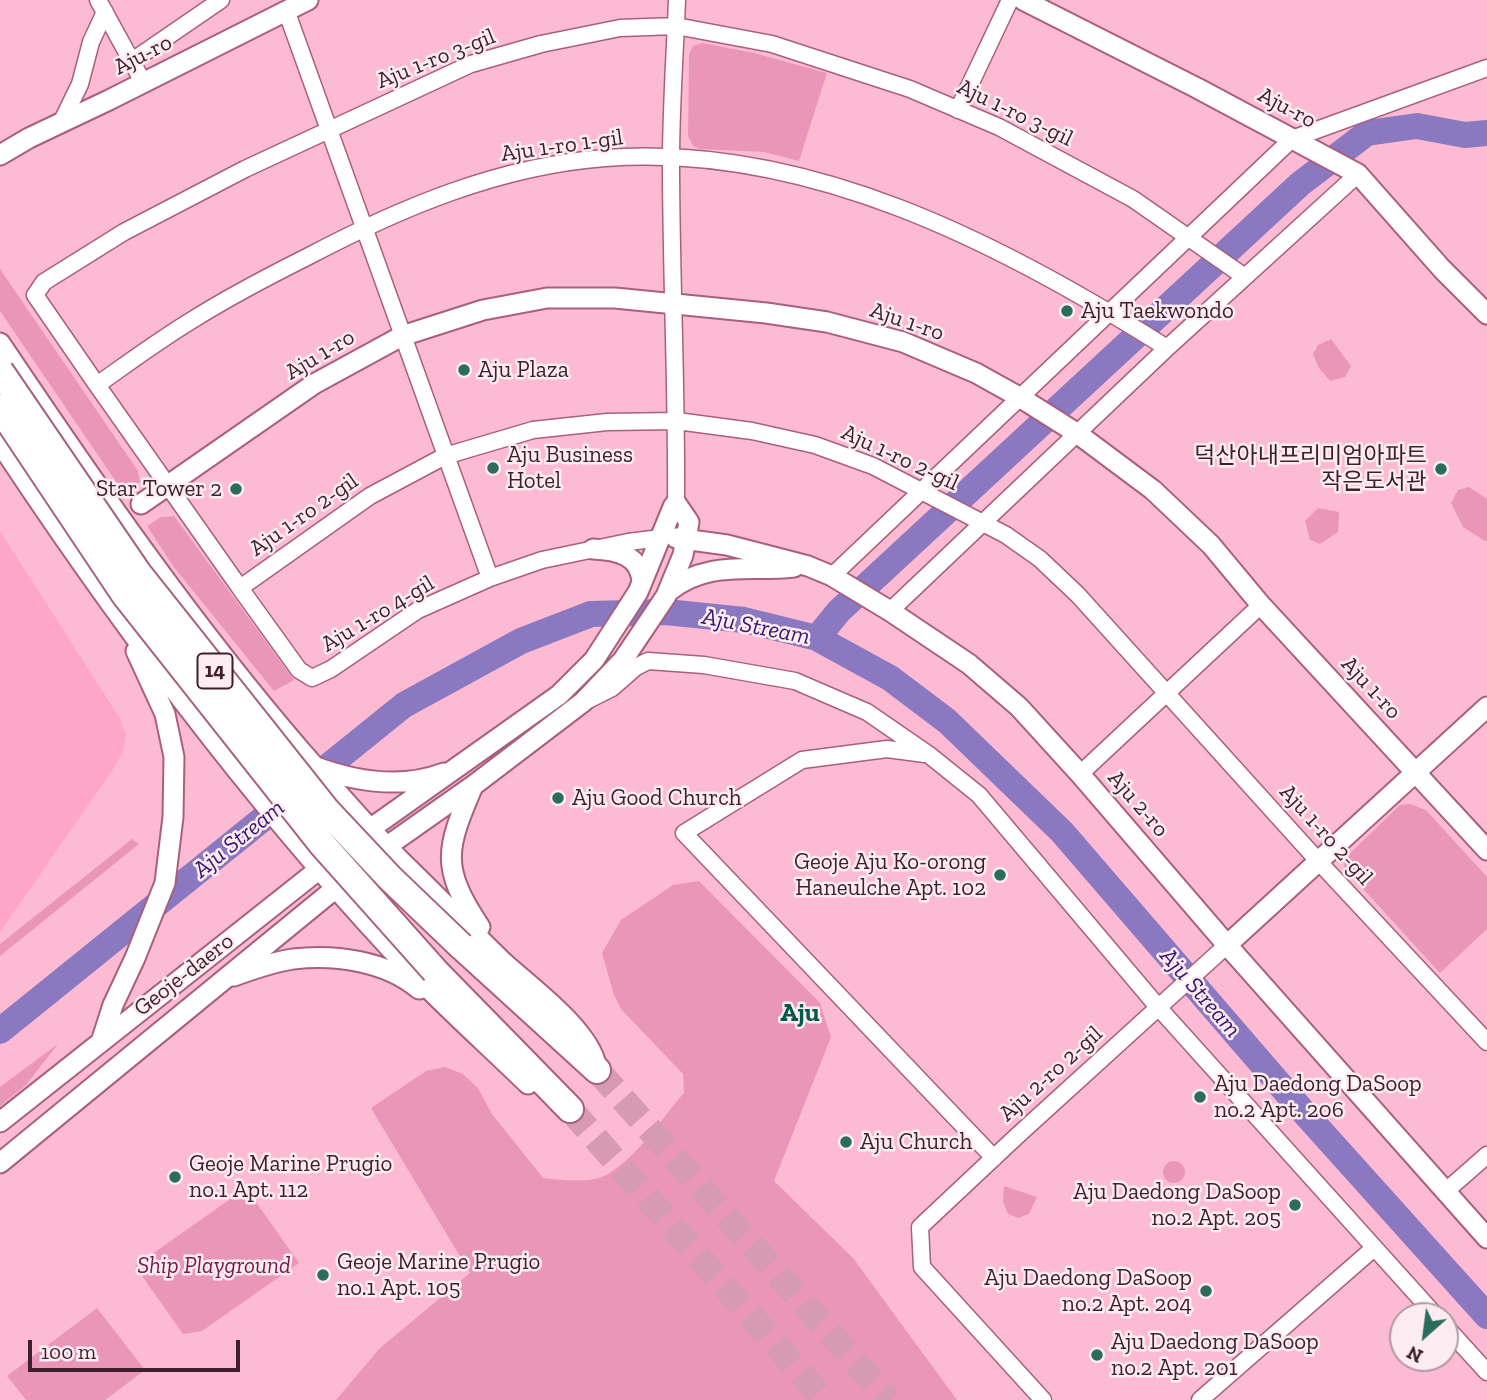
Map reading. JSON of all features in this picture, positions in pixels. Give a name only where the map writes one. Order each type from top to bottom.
[{"type":"highway","name":"14","points":[[0,371],[138,573],[327,811],[390,878],[597,1070]]},
{"type":"highway","name":"14","points":[[0,408],[125,595],[321,843],[435,971],[570,1109]]},
{"type":"street","points":[[132,61],[221,0]]},
{"type":"street","name":"Aju-ro","points":[[0,155],[308,0]]},
{"type":"street","points":[[667,594],[687,539],[689,522],[677,503],[671,158],[677,0]]},
{"type":"street","points":[[958,110],[1010,0]]},
{"type":"street","name":"Aju-ro","points":[[1023,0],[1197,88],[1358,174],[1442,269],[1487,314]]},
{"type":"street","points":[[102,6],[144,82]]},
{"type":"street","points":[[61,123],[80,84],[102,6]]},
{"type":"street","points":[[286,10],[489,579]]},
{"type":"street","name":"Aju 1-ro 3-gil","points":[[97,385],[35,295],[44,282],[114,238],[245,169],[471,64],[541,44],[620,28],[676,26],[772,44],[910,89],[999,127],[1110,186],[1189,236],[1245,276]]},
{"type":"street","points":[[832,576],[1292,139],[1487,68]]},
{"type":"street","name":"Aju 1-ro 1-gil","points":[[97,385],[208,310],[365,226],[426,201],[491,179],[532,169],[606,158],[671,158],[769,169],[856,194],[960,234],[1110,313],[1167,348]]},
{"type":"street","points":[[890,611],[1167,348],[1358,174]]},
{"type":"street","name":"Aju 1-ro","points":[[141,504],[314,384],[402,336],[483,310],[547,298],[615,298],[827,322],[903,342],[976,373],[1078,434],[1153,490],[1211,545],[1261,605],[1487,850]]},
{"type":"street","points":[[0,343],[126,527],[251,692],[386,847],[501,960],[572,1025],[591,1049],[597,1070]]},
{"type":"street","points":[[97,385],[168,484]]},
{"type":"street","name":"Aju 1-ro 2-gil","points":[[168,484],[240,588],[370,496],[444,456],[533,430],[607,422],[677,421],[752,431],[815,445],[873,466],[924,490],[1006,535],[1040,559],[1078,595],[1320,863],[1487,1042]]},
{"type":"street","points":[[0,443],[33,494],[116,609],[204,726],[319,869],[419,979],[543,1099],[570,1109]]},
{"type":"street","name":"Geoje-daero","points":[[0,1122],[370,829],[559,695],[593,660],[640,588],[677,503]]},
{"type":"street","name":"Aju 1-ro 4-gil","points":[[240,588],[299,670],[312,678],[331,669],[418,610],[489,579],[542,561],[593,549],[661,538]]},
{"type":"street","name":"Aju 2-ro","points":[[661,538],[727,545],[808,566],[832,576],[890,611],[970,664],[1019,707],[1080,774],[1227,945],[1487,1238]]},
{"type":"street","points":[[593,549],[610,550],[632,557],[639,567],[640,588]]},
{"type":"street","points":[[667,594],[684,579],[718,569],[808,566]]},
{"type":"street","name":"Geoje-daero","points":[[0,1163],[386,847],[474,785],[583,702],[623,660],[667,594]]},
{"type":"street","points":[[1080,774],[1261,605]]},
{"type":"street","points":[[102,1039],[113,1005],[165,883],[173,817],[174,757],[165,714],[116,609]]},
{"type":"street","points":[[583,702],[612,688],[636,667],[648,661],[704,665],[795,681],[867,712],[928,754],[979,795],[1158,1007],[1423,1302]]},
{"type":"street","points":[[1227,945],[1320,863],[1487,707]]},
{"type":"street","points":[[928,754],[887,749],[802,760],[684,833],[994,1158]]},
{"type":"street","points":[[315,767],[344,777],[397,783],[436,776],[461,766]]},
{"type":"street","points":[[474,785],[452,837],[451,865],[465,904],[501,960]]},
{"type":"street","name":"Aju 2-ro 2-gil","points":[[1043,1400],[922,1267],[920,1227],[1227,945]]},
{"type":"street","points":[[223,979],[292,959],[353,961],[400,976],[431,1000],[457,1014]]},
{"type":"street","points":[[1446,1191],[1487,1155]]},
{"type":"street","points":[[1200,1400],[1374,1248]]},
{"type":"street","points":[[1459,1341],[1487,1372]]},
{"type":"shaded area","points":[[0,531],[119,717],[126,733],[123,752],[112,771],[0,932]]},
{"type":"green space","points":[[702,43],[754,53],[827,73],[799,161],[764,152],[700,149],[693,146],[688,136],[689,54],[693,46]]},
{"type":"green space","points":[[0,269],[138,471],[140,482],[123,492],[0,311]]},
{"type":"green space","points":[[1331,339],[1351,366],[1345,377],[1330,381],[1319,368],[1313,354],[1318,345]]},
{"type":"green space","points":[[1469,487],[1487,499],[1487,541],[1463,527],[1451,503],[1458,490]]},
{"type":"green space","points":[[1318,508],[1339,512],[1338,532],[1320,544],[1310,540],[1305,521]]},
{"type":"green space","points":[[174,516],[294,680],[274,691],[173,566],[147,526],[161,517]]},
{"type":"green space","points":[[1410,804],[1426,810],[1487,877],[1487,929],[1440,973],[1344,868],[1345,858],[1400,805]]},
{"type":"green space","points":[[132,839],[139,844],[0,956],[0,944]]},
{"type":"green space","points":[[699,881],[820,1003],[831,1037],[774,1181],[853,1258],[957,1400],[336,1400],[379,1349],[470,1273],[371,1108],[426,1071],[445,1067],[463,1074],[478,1088],[492,1114],[543,1178],[576,1181],[593,1179],[619,1167],[684,1093],[683,1074],[621,1009],[614,995],[602,953],[621,920],[673,885]]},
{"type":"green space","points":[[58,1044],[26,1085],[0,1106],[0,1087]]},
{"type":"green space","points":[[1174,1161],[1182,1164],[1185,1172],[1182,1180],[1174,1183],[1166,1180],[1163,1172],[1166,1164]]},
{"type":"green space","points":[[1004,1186],[1037,1197],[1029,1214],[1018,1218],[1008,1214],[1003,1202]]},
{"type":"green space","name":"Ship Playground","points":[[246,1188],[299,1263],[202,1331],[183,1334],[135,1266]]},
{"type":"green space","points":[[97,1308],[145,1370],[105,1400],[26,1400],[7,1376]]},
{"type":"waterway","points":[[817,638],[839,611],[1300,184],[1367,133],[1417,126],[1465,135],[1487,133]]},
{"type":"waterway","name":"Aju Stream","points":[[0,1031],[404,705],[521,641],[591,614],[666,612],[744,620],[817,638],[890,678],[947,721],[1062,832],[1300,1108],[1487,1316]]},
{"type":"tunnel","points":[[597,1070],[889,1400]]},
{"type":"tunnel","points":[[570,1109],[824,1400]]},
{"type":"place","name":"Aju Taekwondo","points":[[1067,311]]},
{"type":"place","name":"Aju Plaza","points":[[464,370]]},
{"type":"place","name":"Aju Business Hotel","points":[[493,468]]},
{"type":"place","name":"덕산아내프리미엄아파트 작은도서관","points":[[1441,469]]},
{"type":"place","name":"Star Tower 2","points":[[236,489]]},
{"type":"place","name":"Aju Good Church","points":[[558,798]]},
{"type":"place","name":"Geoje Aju Ko-orong Haneulche Apt. 102","points":[[1000,875]]},
{"type":"place","name":"Aju Daedong DaSoop no.2 Apt. 206","points":[[1200,1097]]},
{"type":"place","name":"Aju Church","points":[[846,1142]]},
{"type":"place","name":"Geoje Marine Prugio no.1 Apt. 112","points":[[175,1177]]},
{"type":"place","name":"Aju Daedong DaSoop no.2 Apt. 205","points":[[1295,1205]]},
{"type":"place","name":"Geoje Marine Prugio no.1 Apt. 105","points":[[323,1275]]},
{"type":"place","name":"Aju Daedong DaSoop no.2 Apt. 204","points":[[1206,1291]]},
{"type":"place","name":"Aju Daedong DaSoop no.2 Apt. 201","points":[[1097,1355]]},
{"type":"district","name":"Aju","points":[[800,1014]]}]
